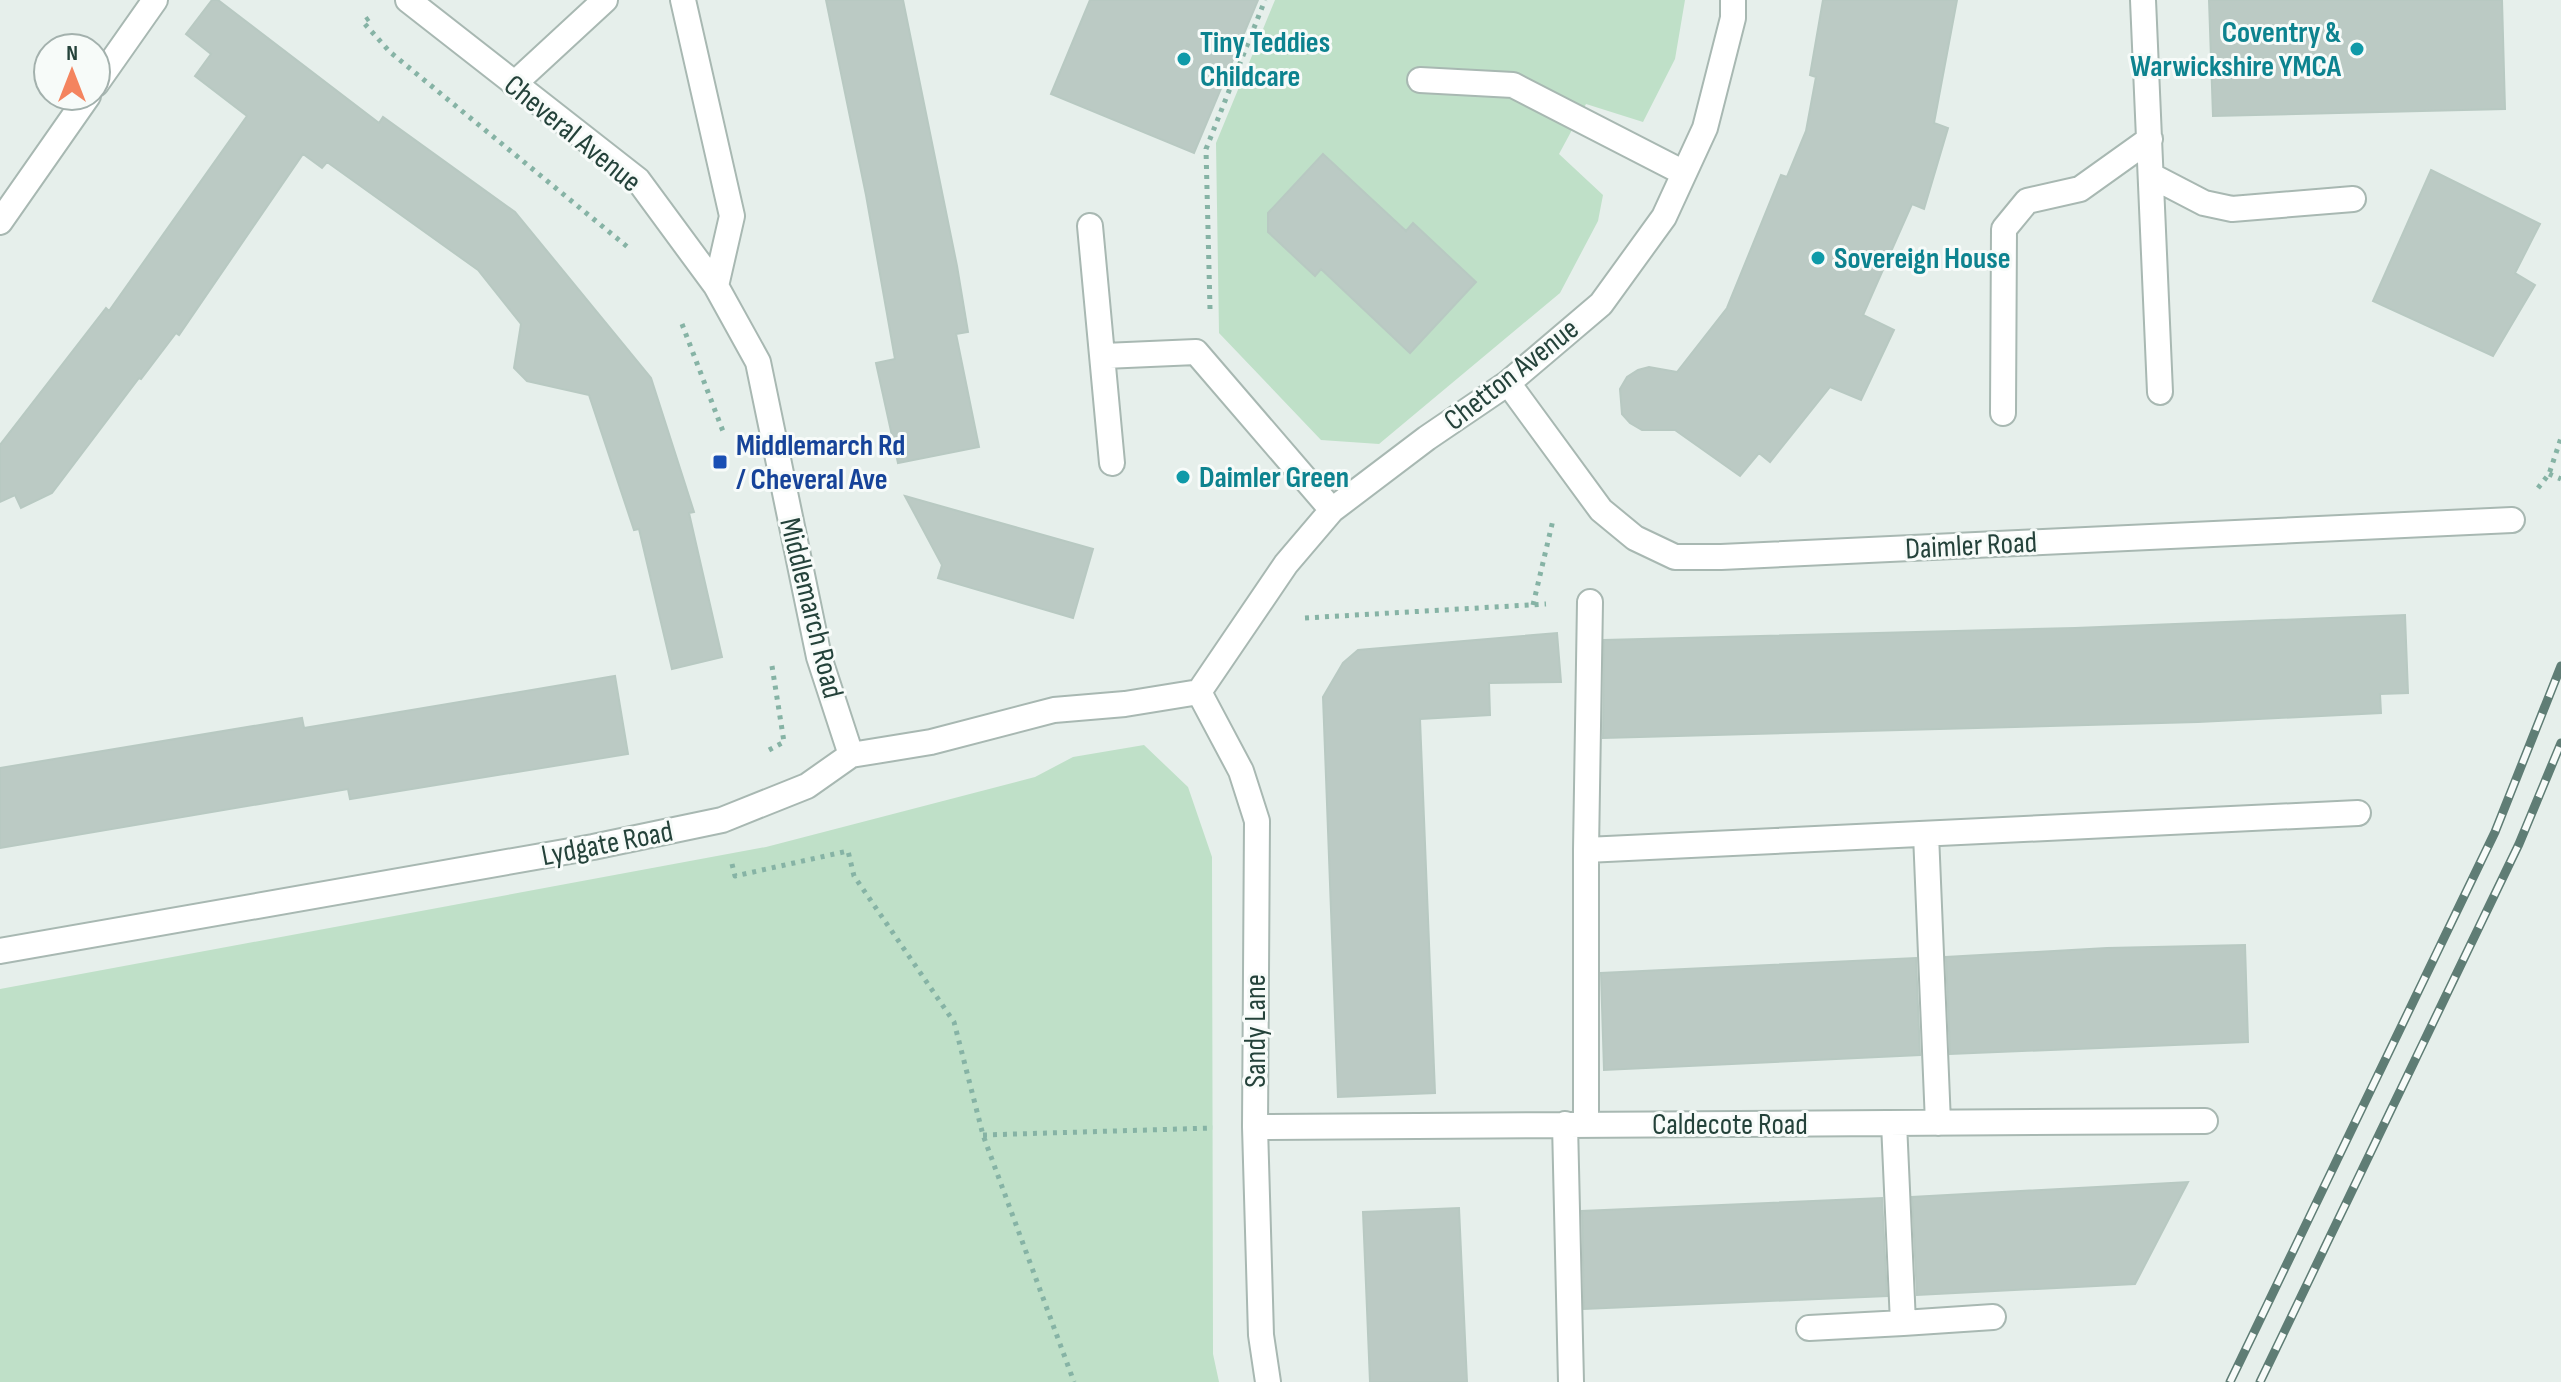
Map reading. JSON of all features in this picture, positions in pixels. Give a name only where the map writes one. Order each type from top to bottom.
[{"type":"street","points":[[112,61],[155,0]]},
{"type":"street","name":"Cheveral Avenue","points":[[408,0],[638,180],[716,286]]},
{"type":"street","points":[[514,84],[605,0]]},
{"type":"street","points":[[683,0],[732,216],[716,286]]},
{"type":"street","name":"Chetton Avenue","points":[[1199,692],[1286,564],[1332,510],[1427,438],[1508,383],[1601,304],[1664,217],[1705,128],[1733,18],[1733,0]]},
{"type":"street","points":[[2143,0],[2160,392]]},
{"type":"street","points":[[1420,80],[1513,85],[1684,173]]},
{"type":"street","points":[[0,222],[77,112]]},
{"type":"street","points":[[2003,413],[2004,229],[2027,201],[2080,189],[2150,139]]},
{"type":"street","points":[[2152,176],[2204,203],[2232,209],[2353,199]]},
{"type":"street","points":[[1090,226],[1112,463]]},
{"type":"street","name":"Middlemarch Road","points":[[716,286],[758,362],[819,657],[851,755]]},
{"type":"street","points":[[1104,356],[1196,352],[1332,510]]},
{"type":"street","name":"Daimler Road","points":[[1508,383],[1601,510],[1635,538],[1675,557],[2512,520]]},
{"type":"street","points":[[1571,1382],[1590,602]]},
{"type":"street","name":"Lydgate Road","points":[[0,951],[593,847],[722,820],[807,786],[851,755],[931,742],[1054,710],[1125,704],[1199,692]]},
{"type":"street","name":"Sandy Lane","points":[[1199,692],[1241,771],[1257,821],[1255,1127],[1261,1335],[1268,1382]]},
{"type":"street","points":[[1586,850],[2358,813]]},
{"type":"street","points":[[1926,834],[1938,1123]]},
{"type":"street","name":"Caldecote Road","points":[[1255,1127],[2205,1121]]},
{"type":"street","points":[[1894,1123],[1903,1323]]},
{"type":"street","points":[[1809,1328],[1993,1317]]},
{"type":"path","points":[[1196,352],[1210,319],[1206,149],[1265,0]]},
{"type":"path","points":[[375,15],[363,22],[390,52],[642,259]]},
{"type":"path","points":[[682,322],[725,437]]},
{"type":"path","points":[[2561,438],[2549,474],[2561,479]]},
{"type":"path","points":[[1248,621],[1533,605],[1567,463]]},
{"type":"path","points":[[761,754],[784,742],[772,665]]},
{"type":"path","points":[[722,820],[735,876],[848,851],[854,876],[954,1022],[983,1135],[1074,1382]]},
{"type":"path","points":[[983,1135],[1255,1127]]},
{"type":"green space","points":[[1275,0],[1685,0],[1675,59],[1643,122],[1586,104],[1559,154],[1603,195],[1598,221],[1560,293],[1379,444],[1321,440],[1219,333],[1216,143]]},
{"type":"green space","points":[[1144,745],[1188,787],[1212,857],[1213,1354],[1219,1382],[0,1382],[0,989],[766,847],[1035,777],[1073,757]]},
{"type":"building","points":[[212,0],[218,0],[379,123],[383,117],[515,212],[651,378],[694,512],[689,513],[722,657],[672,669],[639,529],[634,530],[589,395],[527,381],[514,368],[521,324],[478,270],[327,162],[322,168],[303,154],[179,335],[176,333],[139,378],[52,493],[21,508],[15,495],[0,502],[0,445],[106,308],[109,311],[247,116],[195,76],[211,54],[186,34]]},
{"type":"building","points":[[826,0],[903,0],[957,266],[968,332],[956,334],[979,447],[898,463],[876,363],[895,359],[866,195]]},
{"type":"building","name":"Tiny Teddies Childcare","points":[[1090,0],[1258,0],[1194,153],[1051,94]]},
{"type":"building","name":"Sovereign House","points":[[1823,0],[1957,0],[1934,123],[1948,128],[1924,209],[1912,204],[1863,315],[1894,330],[1861,400],[1830,387],[1770,462],[1759,453],[1740,476],[1675,430],[1642,430],[1630,423],[1622,414],[1620,389],[1627,377],[1638,370],[1649,367],[1677,372],[1727,308],[1781,175],[1787,177],[1806,131],[1816,77],[1810,75]]},
{"type":"building","name":"Coventry & Warwickshire YMCA","points":[[2209,0],[2502,0],[2505,109],[2213,116]]},
{"type":"building","points":[[1323,154],[1406,231],[1413,223],[1476,282],[1410,353],[1321,269],[1315,276],[1268,232],[1268,213]]},
{"type":"building","points":[[2431,170],[2540,224],[2515,273],[2535,285],[2493,356],[2373,301]]},
{"type":"building","points":[[905,496],[1093,549],[1073,618],[938,578],[942,565]]},
{"type":"building","points":[[2405,615],[2408,693],[2380,694],[2381,713],[2198,722],[1603,738],[1604,640],[2075,628]]},
{"type":"building","points":[[1557,633],[1561,682],[1489,683],[1490,715],[1420,719],[1435,1093],[1338,1097],[1323,697],[1343,663],[1358,650]]},
{"type":"building","points":[[615,676],[628,754],[350,799],[348,789],[0,848],[0,768],[302,718],[304,728]]},
{"type":"building","points":[[2245,945],[2248,1042],[1950,1054],[1946,957],[2107,948]]},
{"type":"building","points":[[1916,958],[1920,1055],[1604,1070],[1601,973]]},
{"type":"building","points":[[2188,1182],[2135,1284],[1917,1295],[1912,1197]]},
{"type":"building","points":[[1882,1198],[1887,1296],[1584,1309],[1582,1211]]},
{"type":"building","points":[[1459,1208],[1467,1382],[1370,1382],[1363,1212]]},
{"type":"railway","points":[[2230,1382],[2495,832],[2561,666]]},
{"type":"railway","points":[[2260,1382],[2519,844],[2561,743]]},
{"type":"place","name":"Coventry & Warwickshire YMCA","points":[[2357,49]]},
{"type":"place","name":"Tiny Teddies Childcare","points":[[1184,59]]},
{"type":"place","name":"Sovereign House","points":[[1818,258]]},
{"type":"place","name":"Middlemarch Rd / Cheveral Ave","points":[[720,462]]},
{"type":"place","name":"Daimler Green","points":[[1183,477]]}]
